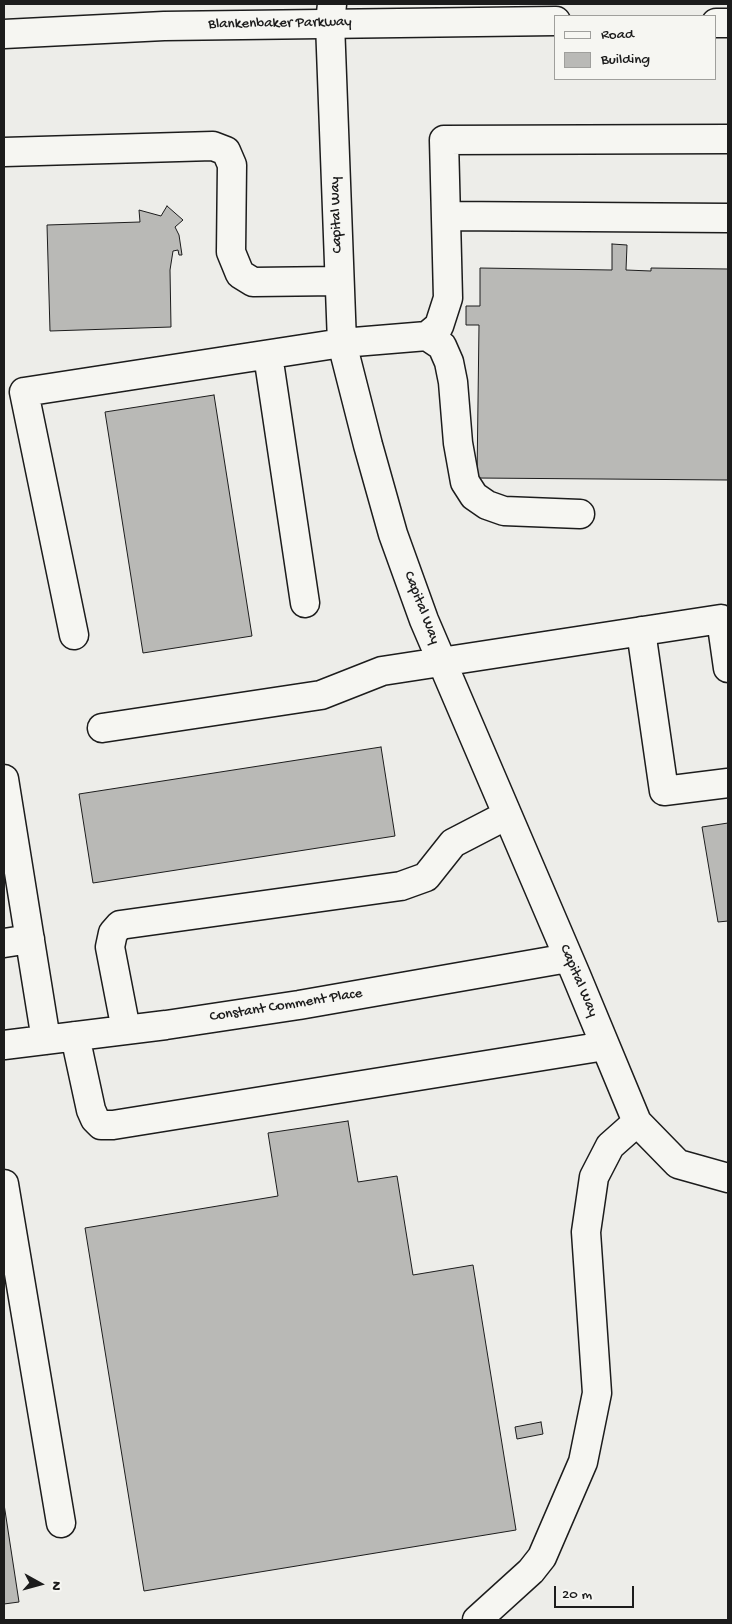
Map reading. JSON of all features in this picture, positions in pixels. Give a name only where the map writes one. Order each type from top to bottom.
[{"type":"street","name":"Blankenbaker Parkway","points":[[4,34],[164,26],[331,13],[554,21]]},
{"type":"street","name":"Capital Way","points":[[331,13],[342,344],[393,534],[441,661],[637,1122],[678,1164],[728,1178]]},
{"type":"street","points":[[74,635],[24,392],[342,344],[428,336],[439,326],[448,298],[444,140],[728,139]]},
{"type":"street","points":[[4,152],[213,146],[226,151],[232,165],[230,252],[240,274],[253,282],[339,281]]},
{"type":"street","points":[[446,216],[728,218]]},
{"type":"street","points":[[428,336],[442,346],[449,362],[465,482],[474,496],[488,505],[504,511],[580,514]]},
{"type":"street","points":[[268,355],[305,603]]},
{"type":"street","points":[[102,728],[321,695],[382,670],[721,619],[728,668]]},
{"type":"street","points":[[641,631],[664,791],[728,783]]},
{"type":"street","points":[[4,778],[46,1040]]},
{"type":"street","points":[[126,1030],[110,947],[113,934],[120,925],[401,886],[426,877],[453,843],[507,815]]},
{"type":"street","points":[[4,943],[30,939]]},
{"type":"street","name":"Constant Comment Place","points":[[4,1045],[126,1030],[299,1005],[568,958]]},
{"type":"street","points":[[75,1036],[91,1110],[95,1119],[101,1125],[112,1125],[606,1046]]},
{"type":"street","points":[[477,1620],[531,1571],[542,1557],[583,1462],[597,1393],[586,1232],[594,1177],[610,1146],[637,1122]]},
{"type":"street","points":[[4,1184],[60,1522]]},
{"type":"building","points":[[167,206],[183,220],[175,227],[179,235],[182,255],[179,255],[178,250],[173,251],[170,270],[171,327],[50,331],[47,225],[140,222],[139,210],[161,216]]},
{"type":"building","points":[[612,244],[627,245],[626,270],[651,271],[651,268],[728,269],[728,480],[477,478],[479,325],[466,325],[466,306],[480,306],[480,268],[612,270]]},
{"type":"building","points":[[214,395],[252,636],[143,653],[105,412]]},
{"type":"building","points":[[381,747],[395,836],[93,883],[79,794]]},
{"type":"building","points":[[728,823],[728,921],[718,922],[702,827]]},
{"type":"building","points":[[348,1121],[358,1182],[397,1176],[413,1275],[473,1265],[516,1530],[144,1591],[85,1228],[278,1196],[268,1133]]},
{"type":"building","points":[[541,1422],[543,1434],[517,1439],[515,1427]]},
{"type":"building","points":[[4,1504],[19,1602],[4,1604]]}]
